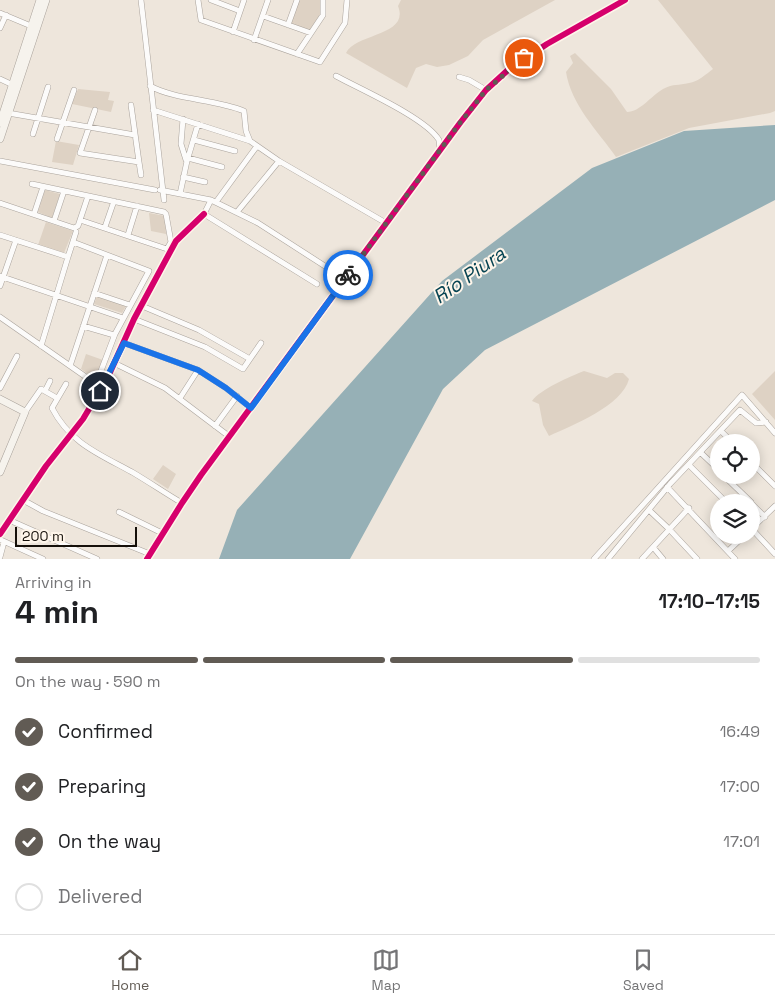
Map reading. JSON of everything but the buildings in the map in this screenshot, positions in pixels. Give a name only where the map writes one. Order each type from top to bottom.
[{"type":"street","points":[[0,139],[40,0]]},
{"type":"street","points":[[0,123],[46,0]]},
{"type":"street","points":[[141,0],[153,110],[158,190],[164,200]]},
{"type":"street","points":[[198,0],[201,20],[320,62],[350,13]]},
{"type":"street","points":[[211,0],[240,11]]},
{"type":"street","points":[[233,32],[244,0]]},
{"type":"street","points":[[254,40],[268,0]]},
{"type":"street","points":[[288,25],[297,0]]},
{"type":"street","points":[[297,54],[322,15],[323,0]]},
{"type":"street","points":[[345,22],[346,0]]},
{"type":"street","points":[[23,500],[43,512],[148,557],[182,503],[386,223],[486,90],[524,58],[625,0]]},
{"type":"street","points":[[0,28],[3,14],[31,26]]},
{"type":"street","points":[[263,16],[311,33]]},
{"type":"street","points":[[336,76],[427,128],[439,140],[440,150]]},
{"type":"street","points":[[459,77],[469,80],[486,90]]},
{"type":"street","points":[[0,79],[15,86]]},
{"type":"street","points":[[150,86],[174,94],[215,102],[244,111],[245,125],[250,141]]},
{"type":"street","points":[[33,134],[48,87]]},
{"type":"street","points":[[58,139],[74,90]]},
{"type":"street","points":[[131,105],[141,175]]},
{"type":"street","points":[[95,110],[80,153],[139,162]]},
{"type":"street","points":[[153,110],[250,141],[279,161],[386,223]]},
{"type":"street","points":[[8,113],[135,135]]},
{"type":"street","points":[[183,119],[181,144],[187,159]]},
{"type":"street","points":[[180,194],[187,159],[198,124]]},
{"type":"street","points":[[234,136],[245,125]]},
{"type":"street","points":[[194,140],[235,151]]},
{"type":"street","points":[[0,557],[2,539],[10,520],[83,419],[107,379],[134,319],[176,241],[204,214],[257,146]]},
{"type":"street","points":[[187,159],[222,167]]},
{"type":"street","points":[[0,161],[214,201],[238,212],[345,279]]},
{"type":"street","points":[[238,212],[279,161]]},
{"type":"street","points":[[183,177],[205,182]]},
{"type":"street","points":[[32,184],[166,212],[171,242],[167,248],[80,220]]},
{"type":"street","points":[[34,214],[44,186]]},
{"type":"street","points":[[54,221],[64,191]]},
{"type":"street","points":[[0,203],[74,228],[78,226],[88,196]]},
{"type":"street","points":[[105,227],[114,201]]},
{"type":"street","points":[[128,235],[138,206]]},
{"type":"street","points":[[204,214],[317,284]]},
{"type":"street","points":[[41,346],[76,232]]},
{"type":"street","points":[[0,234],[68,257]]},
{"type":"street","points":[[0,286],[16,240]]},
{"type":"street","points":[[0,317],[96,384],[114,336],[149,272],[73,242]]},
{"type":"street","points":[[70,366],[107,255]]},
{"type":"street","points":[[2,276],[123,318]]},
{"type":"street","points":[[94,293],[130,305]]},
{"type":"street","points":[[142,306],[199,330],[250,359]]},
{"type":"street","points":[[134,319],[205,347],[243,369],[261,343]]},
{"type":"street","points":[[83,326],[114,336]]},
{"type":"street","points":[[124,343],[198,370],[237,396],[251,408]]},
{"type":"street","points":[[0,388],[17,356]]},
{"type":"street","points":[[114,363],[165,388],[230,437]]},
{"type":"street","points":[[180,398],[198,370]]},
{"type":"street","points":[[0,472],[25,412],[50,381]]},
{"type":"street","points":[[66,384],[52,408],[70,435],[88,448],[152,483],[182,503]]},
{"type":"street","points":[[43,390],[57,398]]},
{"type":"street","points":[[594,559],[742,395],[775,433]]},
{"type":"street","points":[[215,426],[237,396]]},
{"type":"street","points":[[0,399],[25,412]]},
{"type":"street","points":[[608,559],[668,488],[740,410],[756,423],[766,422]]},
{"type":"street","points":[[721,431],[724,434]]},
{"type":"street","points":[[701,453],[710,462]]},
{"type":"street","points":[[689,465],[718,494]]},
{"type":"street","points":[[760,471],[775,486]]},
{"type":"street","points":[[664,481],[668,488],[689,508],[735,559]]},
{"type":"street","points":[[732,484],[742,494]]},
{"type":"street","points":[[760,520],[775,506]]},
{"type":"street","points":[[642,559],[689,508]]},
{"type":"street","points":[[650,511],[669,528],[697,559]]},
{"type":"street","points":[[119,512],[162,534]]},
{"type":"street","points":[[760,512],[764,516]]},
{"type":"street","points":[[10,520],[97,559]]},
{"type":"street","points":[[760,538],[775,554]]},
{"type":"street","points":[[2,539],[27,556],[43,559]]},
{"type":"street","points":[[728,551],[735,544]]},
{"type":"street","points":[[653,547],[664,559]]},
{"type":"shaded area","points":[[298,0],[321,0],[320,15],[310,30],[290,24]]},
{"type":"shaded area","points":[[401,0],[555,0],[483,40],[468,56],[449,65],[437,67],[426,64],[416,68],[407,88],[346,53],[360,41],[389,29],[396,23],[400,16],[398,6]]},
{"type":"shaded area","points":[[658,0],[775,0],[775,111],[689,128],[616,157],[573,96],[566,72],[573,63],[570,56],[575,53],[611,89],[627,112],[641,107],[663,89],[696,81],[713,69]]},
{"type":"shaded area","points":[[78,89],[110,92],[108,100],[114,101],[111,112],[72,104]]},
{"type":"shaded area","points":[[56,141],[79,145],[73,165],[52,162]]},
{"type":"shaded area","points":[[45,190],[60,194],[52,218],[38,212]]},
{"type":"shaded area","points":[[149,213],[165,216],[166,234],[151,231]]},
{"type":"shaded area","points":[[46,222],[73,231],[64,253],[38,245]]},
{"type":"shaded area","points":[[97,296],[126,306],[122,313],[94,304]]},
{"type":"shaded area","points":[[86,354],[103,360],[95,379],[81,369]]},
{"type":"shaded area","points":[[584,371],[607,378],[615,373],[623,373],[629,379],[625,389],[607,406],[595,414],[549,436],[543,425],[539,404],[532,401],[541,392]]},
{"type":"shaded area","points":[[775,371],[775,420],[752,394]]},
{"type":"shaded area","points":[[163,465],[176,474],[168,489],[153,479]]},
{"type":"water","name":"Río Piura","points":[[775,125],[775,200],[485,350],[443,389],[350,559],[219,559],[237,510],[442,281],[592,168],[684,131]]},
{"type":"cycle path","points":[[147,559],[201,475],[486,90],[509,69],[547,44],[625,0]]},
{"type":"cycle path","points":[[0,534],[46,466],[83,419],[107,379],[134,319],[176,241],[204,214]]},
{"type":"way so far","points":[[348,275],[486,90],[524,58]]},
{"type":"route","points":[[100,391],[124,343],[198,370],[226,388],[251,408],[348,275]]}]
